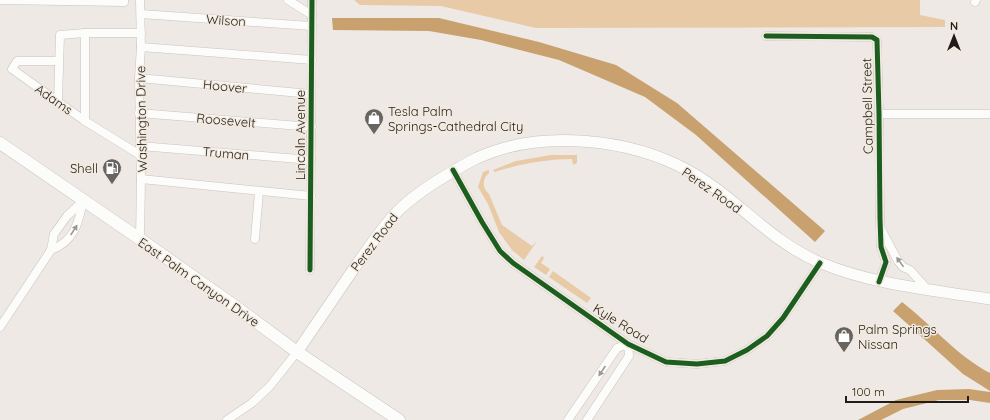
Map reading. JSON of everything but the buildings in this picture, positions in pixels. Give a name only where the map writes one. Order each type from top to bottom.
[{"type":"main road","name":"Perez Road","points":[[297,352],[395,213],[425,189],[453,170],[478,158],[510,147],[565,141],[591,142],[629,147],[660,158],[689,171],[715,188],[776,237],[798,252],[820,263],[879,282],[990,299]]},
{"type":"main road","name":"East Palm Canyon Drive","points":[[0,143],[140,239],[297,352],[399,420]]},
{"type":"street","points":[[1,0],[124,1]]},
{"type":"street","name":"Washington Drive","points":[[140,0],[140,239]]},
{"type":"street","points":[[288,0],[312,15]]},
{"type":"street","name":"Lincoln Avenue","points":[[310,270],[312,0]]},
{"type":"street","name":"Wilson","points":[[141,14],[311,26]]},
{"type":"street","points":[[85,33],[85,121]]},
{"type":"street","points":[[58,101],[60,35],[85,33],[140,33]]},
{"type":"street","name":"Campbell Street","points":[[766,36],[872,37],[876,38],[877,40],[880,227],[881,247],[886,262],[879,282]]},
{"type":"street","points":[[141,47],[312,60]]},
{"type":"street","name":"Adams","points":[[59,61],[17,61],[12,70],[85,121],[140,151]]},
{"type":"street","name":"Hoover","points":[[139,78],[311,94]]},
{"type":"street","name":"Roosevelt","points":[[139,113],[312,127]]},
{"type":"street","points":[[879,114],[990,114]]},
{"type":"street","name":"Truman","points":[[140,151],[311,160]]},
{"type":"street","name":"Kyle Road","points":[[453,170],[500,251],[513,263],[628,344],[666,362],[697,364],[725,361],[747,350],[767,336],[783,318],[820,263]]},
{"type":"street","points":[[141,179],[311,196]]},
{"type":"street","points":[[255,239],[259,192]]},
{"type":"street","points":[[51,250],[64,244],[78,222],[83,201]]},
{"type":"street","points":[[0,327],[51,250],[54,234],[67,216],[83,201]]},
{"type":"street","name":"Campbell Street","points":[[880,227],[898,261],[903,267],[910,270],[927,289]]},
{"type":"street","points":[[568,420],[617,348],[628,344],[629,356],[587,420]]},
{"type":"street","name":"Perez Road","points":[[227,420],[252,403],[270,386],[297,352]]},
{"type":"shaded area","points":[[354,0],[920,0],[920,15],[945,20],[945,27],[536,28],[441,6],[360,5]]},
{"type":"shaded area","points":[[332,18],[439,18],[539,42],[616,65],[677,103],[825,231],[815,242],[696,135],[645,97],[559,60],[481,40],[429,31],[333,30]]},
{"type":"shaded area","points":[[551,155],[577,155],[577,163],[573,165],[572,159],[553,160],[523,164],[495,172],[493,170],[516,161]]},
{"type":"shaded area","points":[[489,170],[489,173],[484,181],[484,186],[502,225],[532,246],[537,241],[524,260],[512,250],[499,232],[488,204],[478,187],[483,172]]},
{"type":"shaded area","points":[[542,256],[544,258],[541,263],[550,269],[546,275],[534,267]]},
{"type":"shaded area","points":[[553,271],[591,298],[587,303],[549,277]]},
{"type":"shaded area","points":[[902,302],[967,358],[990,373],[990,391],[963,374],[893,311]]},
{"type":"shaded area","points":[[969,389],[990,392],[990,403],[970,400],[939,400],[903,409],[881,420],[858,420],[896,400],[937,390]]},
{"type":"cycle path","points":[[310,270],[312,0]]},
{"type":"cycle path","points":[[766,36],[872,37],[877,40],[881,247],[886,262],[879,282]]},
{"type":"cycle path","points":[[453,170],[500,251],[513,263],[628,344],[666,362],[697,364],[725,361],[747,350],[767,336],[783,318],[820,263]]},
{"type":"place","name":"Tesla Palm Springs-Cathedral City","points":[[374,135]]},
{"type":"place","name":"Shell","points":[[112,185]]},
{"type":"place","name":"Palm Springs Nissan","points":[[844,353]]}]
